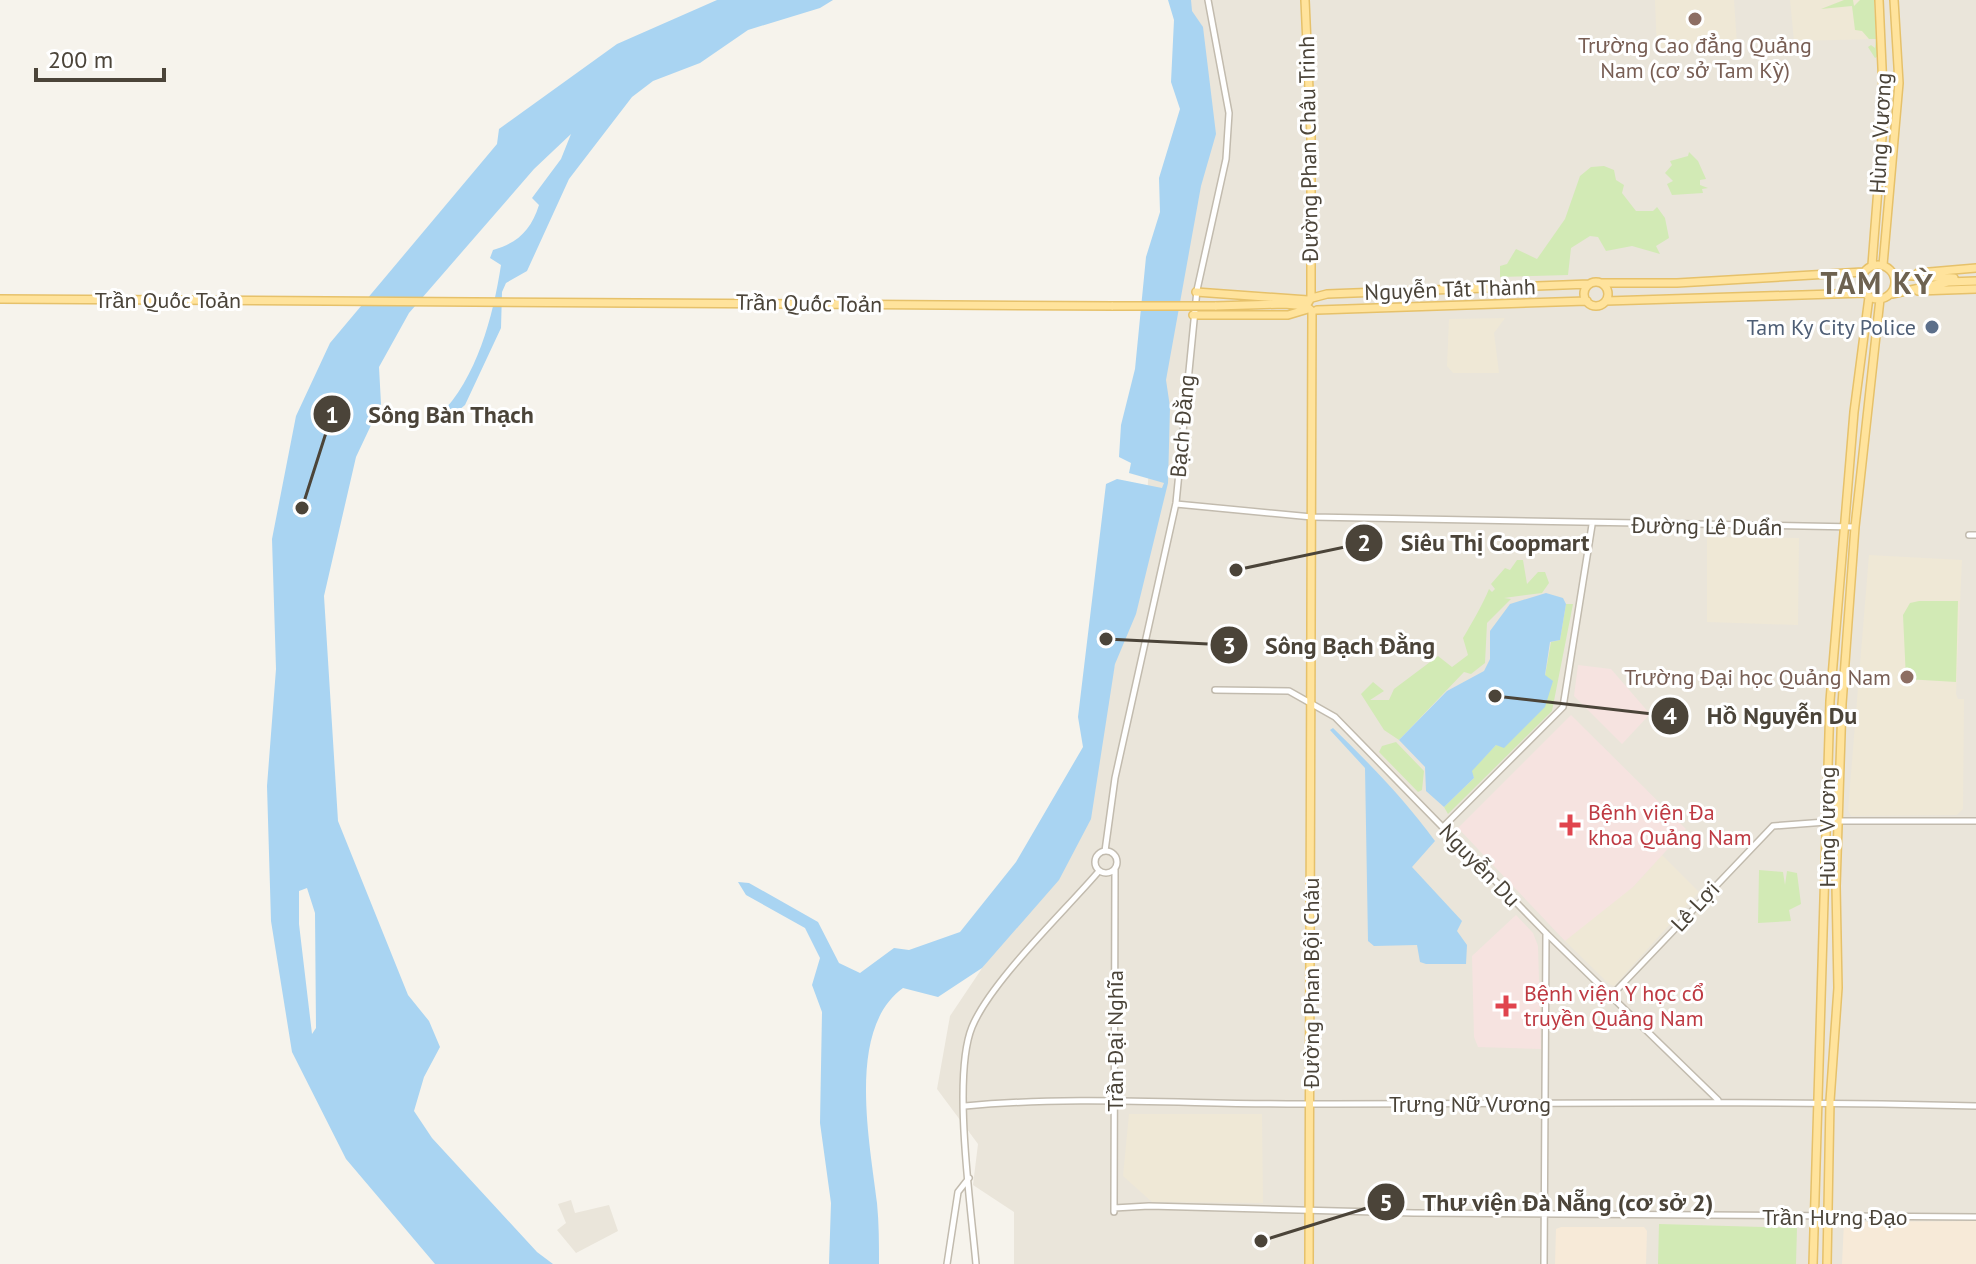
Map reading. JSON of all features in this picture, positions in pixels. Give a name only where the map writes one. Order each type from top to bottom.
[{"type":"main road","name":"Đường Phan Châu Trinh","points":[[1305,0],[1311,134],[1311,702]]},
{"type":"main road","name":"Hùng Vương","points":[[1872,265],[1884,112],[1879,0]]},
{"type":"main road","name":"Hùng Vương","points":[[1883,265],[1899,83],[1894,0]]},
{"type":"main road","points":[[1948,280],[1880,299],[1867,295],[1606,301],[1596,306],[1587,301],[1584,292],[1589,284],[1677,283],[1863,272],[1872,265],[1883,265],[1897,275],[1948,280],[1976,279]]},
{"type":"main road","points":[[1897,275],[1976,268]]},
{"type":"main road","points":[[1863,272],[1861,283],[1867,295]]},
{"type":"main road","points":[[1893,293],[1897,275]]},
{"type":"main road","points":[[1601,283],[1608,290],[1606,301]]},
{"type":"main road","name":"Nguyễn Tất Thành","points":[[1310,304],[1331,293],[1589,284]]},
{"type":"main road","points":[[1893,293],[1976,289]]},
{"type":"main road","points":[[1196,292],[1310,304]]},
{"type":"main road","name":"Hùng Vương","points":[[1813,1264],[1816,1100],[1827,891],[1825,822],[1854,412],[1867,295]]},
{"type":"main road","name":"Trần Quốc Toản","points":[[0,299],[1113,306],[1310,304]]},
{"type":"main road","name":"Hùng Vương","points":[[1827,1264],[1830,1101],[1838,988],[1842,704],[1855,527],[1880,299]]},
{"type":"main road","name":"Nguyễn Tất Thành","points":[[1310,304],[1587,301]]},
{"type":"main road","points":[[1193,315],[1288,315],[1310,304]]},
{"type":"main road","name":"Đường Phan Bội Châu","points":[[1309,1264],[1311,702]]},
{"type":"street","name":"Bạch Đằng","points":[[1105,851],[1115,778],[1176,504],[1196,292],[1226,159],[1229,113],[1208,0]]},
{"type":"street","name":"Đường Lê Duẩn","points":[[1176,504],[1312,517],[1469,519],[1592,525],[1855,527]]},
{"type":"street","points":[[1443,827],[1563,707],[1592,525]]},
{"type":"street","name":"Nguyễn Du","points":[[1215,690],[1289,691],[1335,717],[1546,933],[1719,1101]]},
{"type":"street","name":"Lê Lợi","points":[[1611,996],[1764,833],[1785,824],[1976,821]]},
{"type":"street","points":[[1105,851],[1115,855],[1115,869],[1109,873],[1099,871],[1095,861],[1105,851]]},
{"type":"street","name":"Trần Đại Nghĩa","points":[[1114,1210],[1115,869]]},
{"type":"street","points":[[976,1264],[965,1106],[965,1051],[977,1017],[990,997],[1099,871]]},
{"type":"street","points":[[1544,1264],[1546,933]]},
{"type":"street","name":"Trưng Nữ Vương","points":[[965,1106],[1114,1101],[1311,1104],[1816,1100],[1976,1106]]},
{"type":"street","points":[[947,1264],[958,1192],[969,1178]]},
{"type":"street","name":"Trần Hưng Đạo","points":[[1114,1210],[1149,1206],[1544,1215],[1976,1217]]},
{"type":"shaded area","points":[[1181,0],[1976,0],[1976,1264],[1014,1264],[1014,1212],[973,1185],[978,1144],[937,1089],[950,1016],[1084,816],[1146,510],[1155,382],[1200,86]]},
{"type":"shaded area","name":"Trường Cao đẳng Quảng Nam (cơ sở Tam Kỳ)","points":[[1655,0],[1734,0],[1737,45],[1657,52]]},
{"type":"shaded area","points":[[1790,0],[1874,0],[1877,39],[1794,41]]},
{"type":"shaded area","points":[[1505,318],[1494,333],[1499,373],[1453,373],[1447,366],[1449,319]]},
{"type":"shaded area","points":[[1707,537],[1799,538],[1798,625],[1707,622]]},
{"type":"shaded area","name":"Trường Đại học Quảng Nam","points":[[1869,555],[1962,560],[1956,694],[1958,699],[1964,699],[1963,809],[1957,815],[1851,816],[1848,810]]},
{"type":"shaded area","points":[[1578,665],[1611,669],[1650,714],[1622,744],[1574,696]]},
{"type":"shaded area","name":"Bệnh viện Đa khoa Quảng Nam","points":[[1571,715],[1686,829],[1633,887],[1565,941],[1458,828]]},
{"type":"shaded area","points":[[1662,855],[1699,892],[1614,986],[1565,941],[1584,922],[1633,887]]},
{"type":"shaded area","name":"Bệnh viện Y học cổ truyền Quảng Nam","points":[[1516,915],[1533,933],[1538,946],[1541,1049],[1478,1047],[1474,1037],[1472,956]]},
{"type":"shaded area","points":[[1129,1114],[1262,1114],[1263,1203],[1152,1202],[1123,1176]]},
{"type":"shaded area","points":[[571,1200],[575,1213],[609,1205],[618,1231],[576,1253],[557,1230],[566,1223],[558,1204]]},
{"type":"shaded area","points":[[1976,1221],[1976,1264],[1842,1264],[1844,1222]]},
{"type":"shaded area","points":[[1644,1227],[1647,1231],[1646,1264],[1555,1264],[1556,1229]]},
{"type":"green space","points":[[1844,0],[1853,0],[1854,6],[1860,0],[1874,0],[1876,39],[1869,39],[1862,31],[1855,30],[1852,6],[1821,9]]},
{"type":"green space","points":[[1876,39],[1883,43],[1879,56],[1875,58],[1868,47],[1871,45],[1875,48]]},
{"type":"green space","points":[[1689,152],[1698,161],[1706,179],[1700,180],[1700,185],[1708,188],[1702,189],[1703,193],[1672,195],[1667,184],[1673,181],[1665,173],[1672,165],[1670,161],[1688,156]]},
{"type":"green space","points":[[1604,166],[1614,170],[1616,180],[1624,185],[1622,193],[1636,211],[1653,211],[1657,207],[1665,218],[1669,238],[1656,246],[1660,254],[1632,246],[1606,251],[1598,237],[1590,236],[1571,248],[1568,275],[1500,277],[1500,266],[1507,264],[1516,249],[1537,259],[1565,219],[1580,176],[1591,167]]},
{"type":"green space","points":[[1517,560],[1523,560],[1527,584],[1538,572],[1545,572],[1549,583],[1542,593],[1504,598],[1511,599],[1487,623],[1485,663],[1471,674],[1464,672],[1399,740],[1384,730],[1361,694],[1373,682],[1384,691],[1370,700],[1389,700],[1394,689],[1438,656],[1452,667],[1468,655],[1463,638],[1489,589],[1492,592],[1495,589],[1491,584],[1505,568],[1510,570]]},
{"type":"green space","points":[[1958,601],[1956,682],[1906,679],[1903,615],[1910,603]]},
{"type":"green space","points":[[1566,604],[1573,604],[1552,711],[1448,814],[1444,807],[1474,778],[1471,771],[1496,745],[1545,676],[1551,642],[1560,640]]},
{"type":"green space","points":[[1396,742],[1424,771],[1422,790],[1418,792],[1379,752],[1382,746]]},
{"type":"green space","points":[[1759,870],[1783,872],[1785,885],[1787,871],[1797,873],[1801,904],[1789,910],[1791,921],[1758,923]]},
{"type":"green space","points":[[1659,1224],[1797,1228],[1796,1264],[1658,1264]]},
{"type":"water","points":[[717,0],[833,0],[820,8],[748,30],[700,63],[653,81],[632,97],[569,179],[527,271],[506,283],[502,292],[501,328],[465,405],[446,421],[439,416],[464,384],[488,326],[501,265],[490,258],[493,250],[510,244],[528,228],[539,205],[532,198],[561,159],[571,134],[534,169],[409,313],[379,367],[381,404],[356,457],[324,596],[338,821],[408,995],[429,1021],[440,1047],[424,1077],[414,1111],[432,1138],[537,1252],[553,1264],[435,1264],[346,1159],[292,1052],[271,921],[267,786],[276,669],[272,539],[296,416],[330,343],[497,144],[499,129],[617,44]],"holes":[[[307,888],[315,913],[316,1028],[312,1034],[299,924],[299,891]]]},
{"type":"water","points":[[1168,0],[1191,0],[1192,11],[1203,27],[1216,134],[1201,186],[1166,380],[1170,407],[1168,483],[1136,614],[1115,664],[1091,819],[1059,880],[982,968],[938,997],[903,988],[885,1007],[874,1030],[866,1088],[878,1211],[879,1264],[829,1264],[831,1203],[820,1123],[822,1012],[812,985],[820,958],[805,928],[746,895],[738,882],[749,883],[818,922],[839,963],[860,973],[894,948],[909,950],[960,932],[1016,862],[1083,747],[1078,717],[1106,484],[1117,479],[1162,488],[1164,483],[1129,473],[1131,463],[1119,457],[1121,425],[1135,369],[1146,257],[1160,212],[1159,178],[1180,109],[1171,82],[1174,20]]},
{"type":"water","points":[[1546,593],[1563,598],[1566,604],[1560,640],[1550,642],[1545,675],[1553,681],[1545,707],[1504,748],[1496,745],[1472,771],[1474,778],[1444,807],[1426,791],[1425,767],[1399,740],[1447,691],[1484,671],[1490,659],[1490,631],[1510,604]]},
{"type":"water","points":[[1333,728],[1387,783],[1435,841],[1412,867],[1462,921],[1457,931],[1467,945],[1466,964],[1426,964],[1420,962],[1417,945],[1374,946],[1368,941],[1365,768],[1330,730]]},
{"type":"place","name":"Trường Cao đẳng Quảng Nam (cơ sở Tam Kỳ)","points":[[1695,19]]},
{"type":"place","name":"Tam Ky City Police","points":[[1932,327]]},
{"type":"place","name":"Sông Bàn Thạch","points":[[302,508]]},
{"type":"place","name":"Siêu Thị Coopmart","points":[[1236,570]]},
{"type":"place","name":"Sông Bạch Đằng","points":[[1106,639]]},
{"type":"place","name":"Trường Đại học Quảng Nam","points":[[1907,677]]},
{"type":"place","name":"Hồ Nguyễn Du","points":[[1495,696]]},
{"type":"place","name":"Bệnh viện Đa khoa Quảng Nam","points":[[1570,825]]},
{"type":"place","name":"Bệnh viện Y học cổ truyền Quảng Nam","points":[[1506,1006]]},
{"type":"place","name":"Thư viện Đà Nẵng (cơ sở 2)","points":[[1261,1241]]},
{"type":"district","name":"TAM KỲ","points":[[1878,282]]}]
